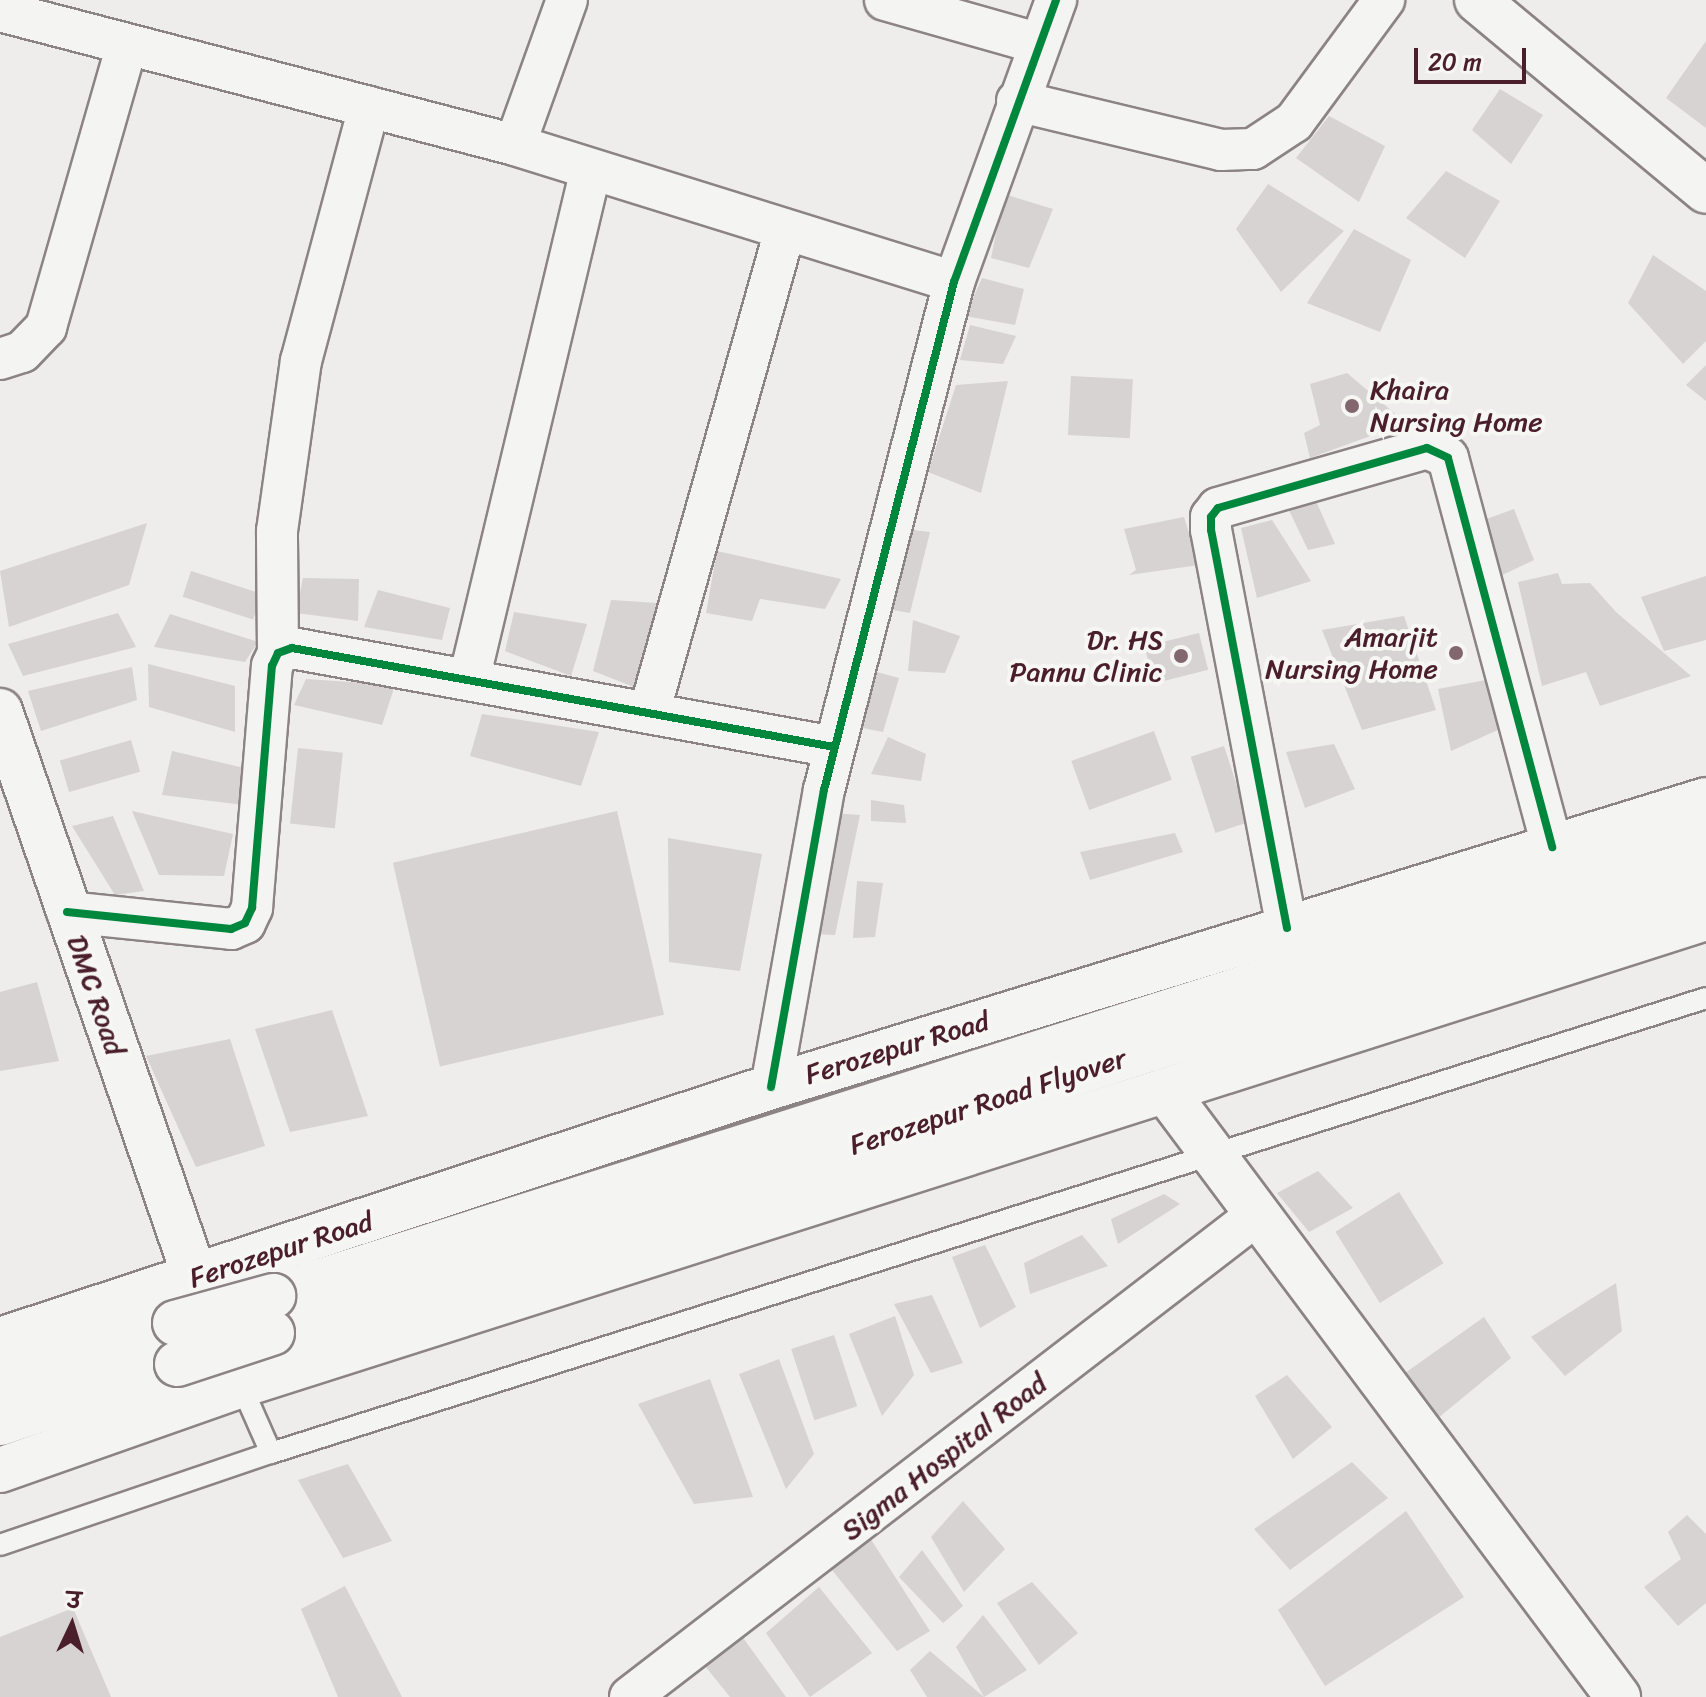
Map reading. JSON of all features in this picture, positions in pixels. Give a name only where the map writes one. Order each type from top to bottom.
[{"type":"main road","points":[[1477,0],[1706,191]]},
{"type":"main road","name":"DMC Road","points":[[0,711],[193,1279],[241,1385]]},
{"type":"main road","name":"Ferozepur Road","points":[[0,1340],[771,1087],[1706,800]]},
{"type":"main road","name":"Ferozepur Road Flyover","points":[[272,1315],[1706,841]]},
{"type":"main road","name":"Ferozepur Road Flyover","points":[[272,1315],[1706,877]]},
{"type":"main road","points":[[0,1470],[241,1385],[1167,1093],[1706,918]]},
{"type":"main road","points":[[1167,1093],[1618,1697]]},
{"type":"main road","name":"Ferozepur Road","points":[[176,1343],[272,1315]]},
{"type":"main road","points":[[0,1381],[176,1343]]},
{"type":"main road","points":[[0,1423],[176,1343]]},
{"type":"street","points":[[515,145],[567,0]]},
{"type":"street","points":[[885,0],[1037,43]]},
{"type":"street","points":[[771,1087],[834,747],[954,282],[1037,43],[1056,0]]},
{"type":"street","points":[[1017,101],[1221,150],[1253,149],[1273,141],[1294,122],[1384,0]]},
{"type":"street","points":[[0,11],[515,145],[954,282]]},
{"type":"street","points":[[0,359],[22,352],[46,327],[127,44]]},
{"type":"street","points":[[67,912],[231,929],[245,923],[252,908],[272,666],[278,653],[277,531],[301,361],[369,107]]},
{"type":"street","points":[[469,680],[591,169]]},
{"type":"street","points":[[649,713],[785,230]]},
{"type":"street","points":[[1287,928],[1211,530],[1211,517],[1218,508],[1427,448],[1448,458],[1552,847]]},
{"type":"street","points":[[278,653],[311,649],[834,747]]},
{"type":"street","name":"Sigma Hospital Road","points":[[630,1697],[680,1684],[1258,1214]]},
{"type":"lane","points":[[0,1545],[271,1453],[1706,998]]},
{"type":"lane","points":[[241,1385],[271,1453]]},
{"type":"building","points":[[1706,41],[1706,128],[1666,98]]},
{"type":"building","points":[[1500,89],[1543,115],[1511,164],[1472,130]]},
{"type":"building","points":[[1329,116],[1385,146],[1359,202],[1296,158]]},
{"type":"building","points":[[1446,171],[1500,201],[1465,258],[1406,218]]},
{"type":"building","points":[[1268,184],[1344,231],[1281,292],[1236,229]]},
{"type":"building","points":[[1004,194],[1053,209],[1029,268],[991,258]]},
{"type":"building","points":[[1354,229],[1411,260],[1380,332],[1307,303]]},
{"type":"building","points":[[1653,255],[1706,291],[1706,341],[1683,364],[1628,303]]},
{"type":"building","points":[[982,278],[1024,289],[1015,325],[965,316]]},
{"type":"building","points":[[970,325],[1016,336],[1003,364],[960,360]]},
{"type":"building","points":[[1706,365],[1706,401],[1686,385]]},
{"type":"building","points":[[1347,373],[1406,423],[1310,458],[1304,433],[1320,425],[1310,384]]},
{"type":"building","points":[[1071,376],[1133,379],[1130,438],[1068,435]]},
{"type":"building","points":[[1008,381],[981,493],[928,472],[956,385]]},
{"type":"building","points":[[1316,501],[1335,544],[1308,550],[1286,504]]},
{"type":"building","points":[[1514,509],[1534,560],[1494,579],[1481,521]]},
{"type":"building","points":[[1184,517],[1199,565],[1129,575],[1136,570],[1124,529]]},
{"type":"building","points":[[1272,520],[1311,581],[1257,598],[1241,528]]},
{"type":"building","points":[[147,523],[129,585],[9,627],[0,571]]},
{"type":"building","points":[[904,529],[930,532],[910,613],[882,608]]},
{"type":"building","points":[[717,551],[841,579],[825,609],[760,599],[752,621],[706,613]]},
{"type":"building","points":[[191,571],[261,594],[253,620],[183,597]]},
{"type":"building","points":[[1558,573],[1562,584],[1590,583],[1616,612],[1691,676],[1600,706],[1586,672],[1542,686],[1518,582]]},
{"type":"building","points":[[1706,576],[1706,640],[1664,651],[1641,597]]},
{"type":"building","points":[[303,578],[359,579],[358,621],[296,613]]},
{"type":"building","points":[[378,590],[450,608],[442,640],[364,627]]},
{"type":"building","points":[[611,600],[657,603],[639,689],[593,671]]},
{"type":"building","points":[[514,612],[587,624],[571,676],[505,651]]},
{"type":"building","points":[[118,613],[136,647],[23,676],[8,644]]},
{"type":"building","points":[[170,614],[258,642],[245,662],[154,647]]},
{"type":"building","points":[[1404,616],[1436,710],[1362,730],[1322,630]]},
{"type":"building","points":[[913,620],[960,636],[945,673],[908,671]]},
{"type":"building","points":[[1199,633],[1208,670],[1154,683],[1145,647]]},
{"type":"building","points":[[148,664],[235,686],[235,732],[149,707]]},
{"type":"building","points":[[132,667],[137,700],[41,731],[28,691]]},
{"type":"building","points":[[869,670],[899,678],[883,732],[858,727]]},
{"type":"building","points":[[306,679],[395,685],[382,725],[294,705]]},
{"type":"building","points":[[1486,680],[1500,729],[1451,751],[1438,689]]},
{"type":"building","points":[[482,714],[599,732],[581,786],[470,756]]},
{"type":"building","points":[[1154,731],[1172,780],[1089,810],[1071,761]]},
{"type":"building","points":[[888,737],[926,754],[921,781],[871,774]]},
{"type":"building","points":[[131,740],[140,772],[69,792],[60,760]]},
{"type":"building","points":[[1334,744],[1355,789],[1305,808],[1286,752]]},
{"type":"building","points":[[1224,746],[1249,822],[1215,833],[1191,757]]},
{"type":"building","points":[[298,748],[343,753],[335,828],[290,824]]},
{"type":"building","points":[[172,751],[244,768],[244,805],[162,795]]},
{"type":"building","points":[[871,800],[904,805],[906,823],[871,821]]},
{"type":"building","points":[[132,811],[233,834],[224,876],[159,875]]},
{"type":"building","points":[[617,811],[664,1015],[440,1066],[393,863]]},
{"type":"building","points":[[832,813],[860,815],[835,935],[813,934]]},
{"type":"building","points":[[113,816],[144,891],[115,895],[72,826]]},
{"type":"building","points":[[1175,833],[1183,852],[1090,880],[1080,852]]},
{"type":"building","points":[[668,838],[762,854],[740,971],[669,962]]},
{"type":"building","points":[[857,881],[883,883],[875,937],[853,938]]},
{"type":"building","points":[[37,982],[59,1061],[0,1071],[0,992]]},
{"type":"building","points":[[332,1010],[368,1116],[290,1132],[255,1029]]},
{"type":"building","points":[[230,1039],[265,1146],[196,1167],[146,1056]]},
{"type":"building","points":[[1318,1171],[1353,1208],[1309,1232],[1277,1193]]},
{"type":"building","points":[[1399,1192],[1444,1263],[1380,1303],[1335,1232]]},
{"type":"building","points":[[1164,1194],[1180,1204],[1118,1244],[1111,1219]]},
{"type":"building","points":[[1082,1235],[1108,1266],[1030,1294],[1024,1263]]},
{"type":"building","points":[[985,1245],[1016,1307],[980,1328],[952,1257]]},
{"type":"building","points":[[1616,1283],[1622,1331],[1565,1376],[1531,1337]]},
{"type":"building","points":[[932,1295],[963,1363],[931,1373],[894,1304]]},
{"type":"building","points":[[895,1316],[914,1375],[882,1416],[849,1334]]},
{"type":"building","points":[[1484,1317],[1511,1358],[1432,1423],[1405,1373]]},
{"type":"building","points":[[834,1335],[857,1406],[814,1420],[791,1349]]},
{"type":"building","points":[[779,1359],[814,1454],[786,1489],[739,1374]]},
{"type":"building","points":[[1287,1375],[1332,1427],[1293,1459],[1255,1396]]},
{"type":"building","points":[[710,1379],[753,1497],[694,1504],[638,1404]]},
{"type":"building","points":[[1352,1462],[1388,1498],[1290,1570],[1254,1529]]},
{"type":"building","points":[[348,1464],[392,1541],[343,1558],[298,1480]]},
{"type":"building","points":[[963,1501],[1005,1549],[964,1592],[931,1537]]},
{"type":"building","points":[[1406,1511],[1464,1597],[1325,1686],[1278,1610]]},
{"type":"building","points":[[1687,1515],[1706,1534],[1706,1603],[1678,1626],[1644,1587],[1681,1559],[1668,1532]]},
{"type":"building","points":[[870,1538],[930,1631],[897,1651],[832,1570]]},
{"type":"building","points":[[922,1550],[963,1606],[943,1623],[899,1577]]},
{"type":"building","points":[[1032,1582],[1078,1633],[1039,1665],[997,1603]]},
{"type":"building","points":[[345,1586],[402,1697],[338,1697],[301,1609]]},
{"type":"building","points":[[819,1587],[872,1653],[810,1697],[766,1633]]},
{"type":"building","points":[[73,1608],[111,1697],[0,1697],[0,1637]]},
{"type":"building","points":[[983,1615],[1027,1670],[984,1697],[956,1647]]},
{"type":"building","points":[[741,1635],[786,1697],[730,1697],[705,1666]]},
{"type":"building","points":[[930,1651],[984,1697],[927,1697],[910,1670]]},
{"type":"cycle path","points":[[771,1087],[824,790],[954,282],[1056,0]]},
{"type":"cycle path","points":[[1287,928],[1211,530],[1211,517],[1218,508],[1427,448],[1448,458],[1552,847]]},
{"type":"cycle path","points":[[67,912],[231,929],[245,923],[252,908],[272,666],[278,653],[292,648],[834,747]]},
{"type":"place","name":"Khaira Nursing Home","points":[[1352,406]]},
{"type":"place","name":"Amarjit Nursing Home","points":[[1456,653]]},
{"type":"place","name":"Dr. HS Pannu Clinic","points":[[1181,656]]}]
